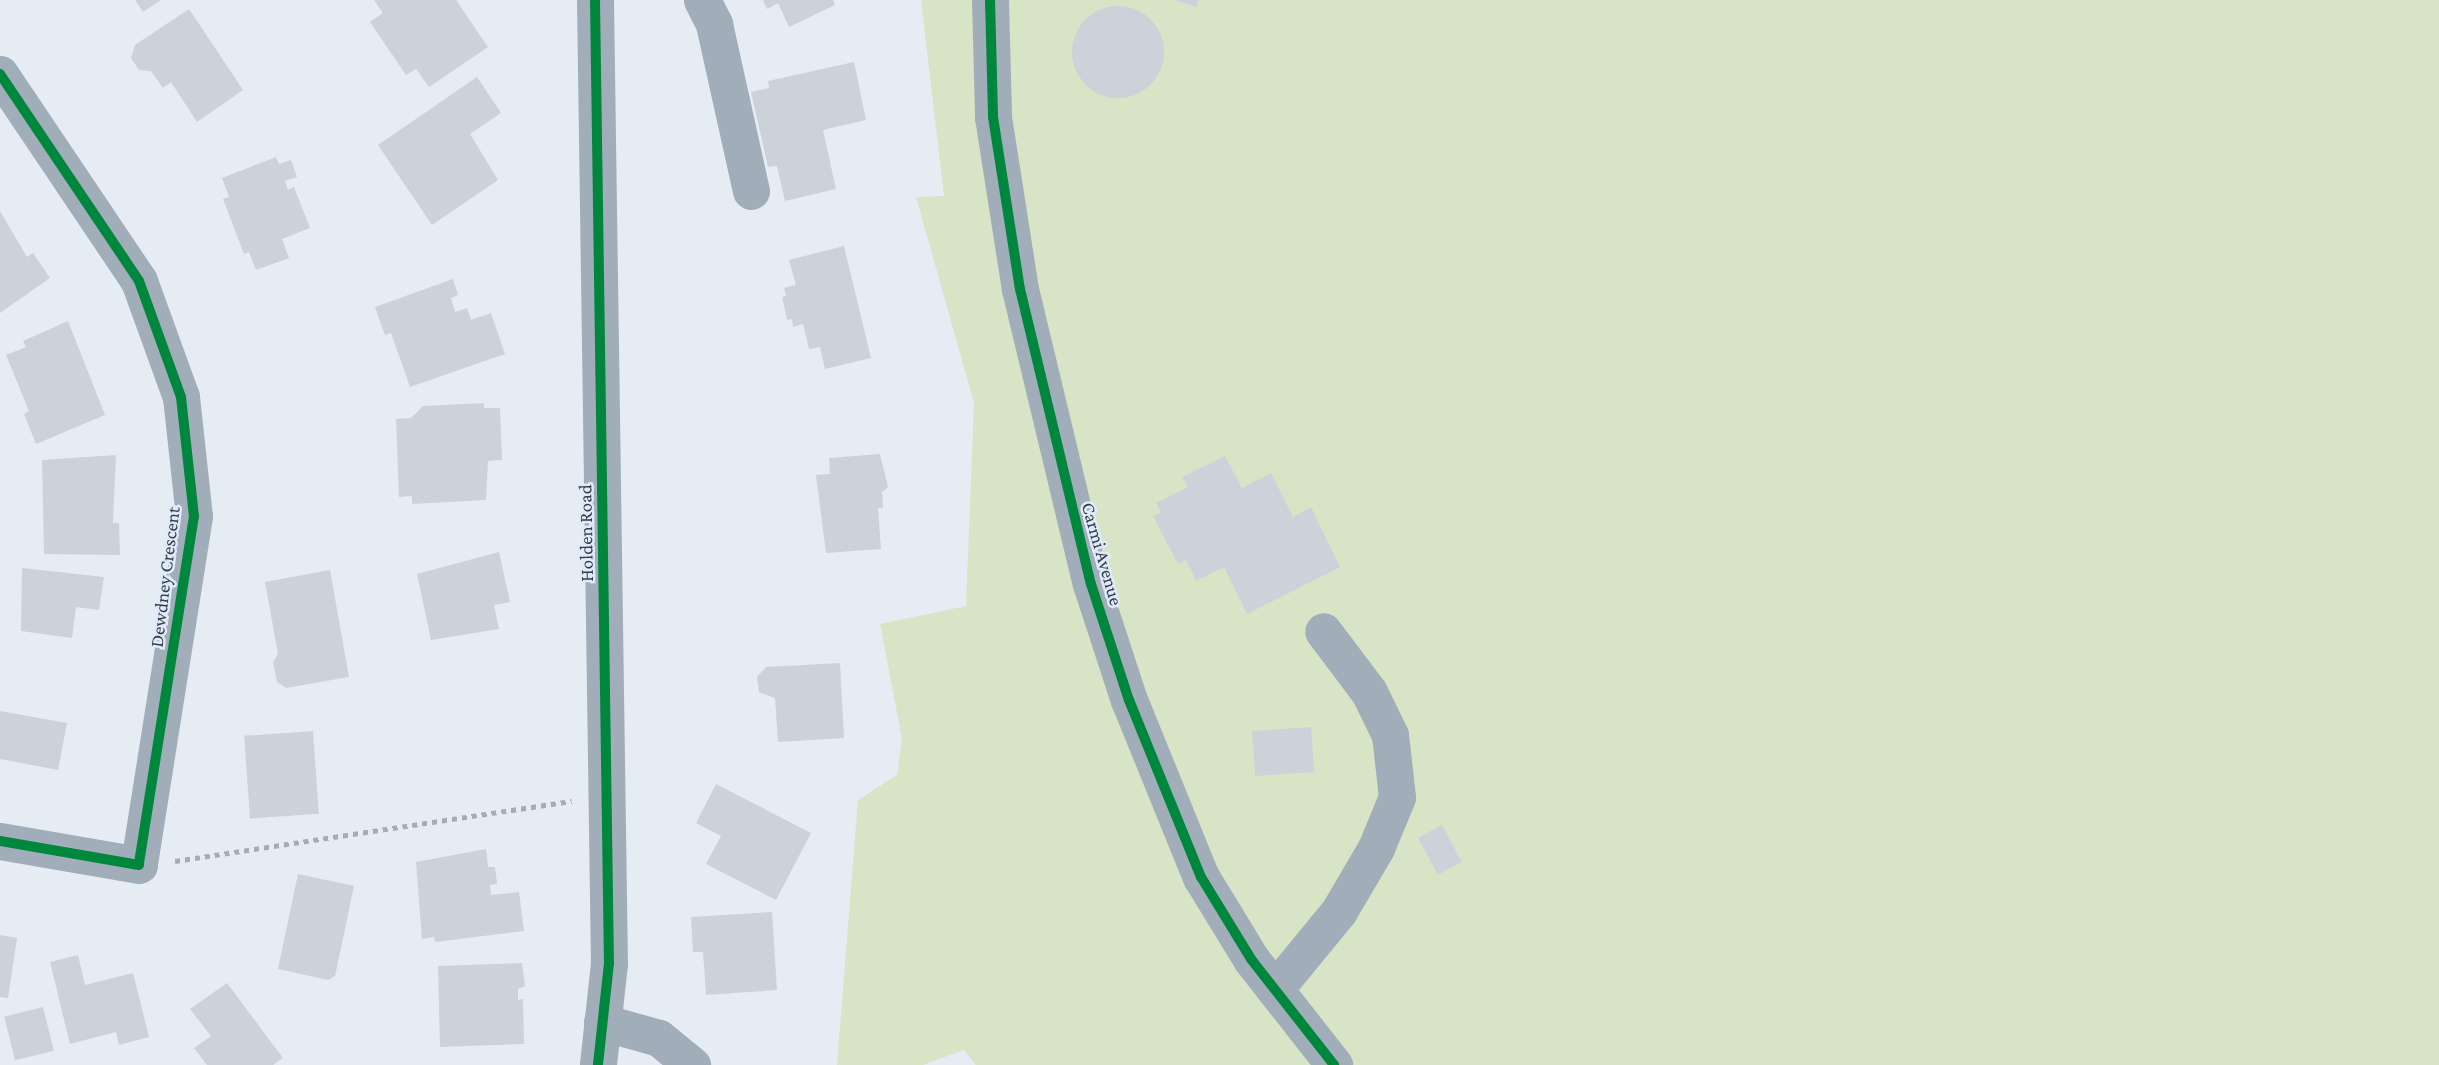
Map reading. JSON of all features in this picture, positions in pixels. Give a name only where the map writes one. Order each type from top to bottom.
[{"type":"street","name":"Holden Road","points":[[595,0],[609,962],[598,1065]]},
{"type":"street","points":[[702,0],[714,24],[751,191]]},
{"type":"street","name":"Carmi Avenue","points":[[990,0],[993,117],[1020,289],[1091,584],[1129,700],[1201,877],[1251,959],[1334,1065]]},
{"type":"street","name":"Dewdney Crescent","points":[[0,74],[139,281],[181,397],[194,516],[139,865]]},
{"type":"street","points":[[1275,989],[1339,911],[1376,848],[1397,797],[1390,735],[1369,692],[1323,631]]},
{"type":"street","points":[[0,841],[139,865]]},
{"type":"street","points":[[602,1023],[659,1038],[692,1065]]},
{"type":"path","points":[[139,865],[607,796]]},
{"type":"green space","points":[[921,0],[2439,0],[2439,1065],[976,1065],[964,1050],[923,1065],[837,1065],[858,800],[897,775],[902,739],[880,624],[966,606],[974,403],[916,197],[944,196]]},
{"type":"building","points":[[135,0],[161,0],[143,12]]},
{"type":"building","points":[[374,0],[456,0],[488,47],[429,87],[416,69],[406,75],[370,22],[383,13]]},
{"type":"building","points":[[763,0],[833,0],[835,5],[789,27],[778,3],[767,9]]},
{"type":"building","points":[[1175,0],[1198,0],[1196,7]]},
{"type":"building","points":[[1118,6],[1136,9],[1151,19],[1161,34],[1164,52],[1161,70],[1151,85],[1136,95],[1118,98],[1100,95],[1085,85],[1075,70],[1072,52],[1075,34],[1085,19],[1100,9]]},
{"type":"building","points":[[189,9],[243,90],[197,122],[171,82],[163,88],[151,71],[139,70],[131,58],[135,45]]},
{"type":"building","points":[[854,62],[866,120],[823,130],[836,189],[785,201],[777,166],[768,167],[751,92],[769,88],[768,81]]},
{"type":"building","points":[[477,77],[501,113],[470,134],[498,180],[432,225],[378,145]]},
{"type":"building","points":[[276,157],[279,164],[291,160],[297,177],[285,181],[288,190],[294,187],[310,228],[282,239],[289,258],[256,270],[249,252],[244,254],[223,199],[229,197],[222,178]]},
{"type":"building","points":[[0,211],[27,257],[33,253],[50,278],[0,313]]},
{"type":"building","points":[[844,246],[871,358],[825,369],[820,347],[809,349],[803,324],[793,327],[792,319],[787,320],[782,297],[786,296],[784,288],[796,285],[789,260]]},
{"type":"building","points":[[453,279],[458,295],[451,298],[455,312],[467,308],[471,320],[491,313],[505,354],[410,387],[391,333],[385,335],[375,307]]},
{"type":"building","points":[[68,321],[105,415],[36,444],[24,414],[29,411],[6,355],[26,347],[23,341]]},
{"type":"building","points":[[484,403],[484,408],[500,408],[502,460],[488,461],[486,500],[412,504],[412,496],[399,497],[396,419],[411,418],[423,406]]},
{"type":"building","points":[[880,454],[888,487],[882,492],[883,508],[878,508],[881,549],[826,553],[816,475],[830,474],[829,458]]},
{"type":"building","points":[[116,455],[113,523],[119,523],[120,555],[44,554],[42,460]]},
{"type":"building","points":[[1225,456],[1242,488],[1271,473],[1293,517],[1311,507],[1340,567],[1247,614],[1224,567],[1196,581],[1186,560],[1178,564],[1153,516],[1161,512],[1156,503],[1188,487],[1182,477]]},
{"type":"building","points":[[499,552],[510,602],[494,605],[499,629],[431,640],[417,574]]},
{"type":"building","points":[[22,568],[104,577],[99,610],[76,607],[72,638],[21,631]]},
{"type":"building","points":[[330,570],[349,677],[286,688],[277,682],[273,662],[278,654],[265,582]]},
{"type":"building","points":[[840,663],[844,738],[778,742],[775,698],[759,692],[757,677],[766,667]]},
{"type":"building","points":[[0,711],[67,723],[58,770],[0,759]]},
{"type":"building","points":[[1311,727],[1314,772],[1255,776],[1252,731]]},
{"type":"building","points":[[313,731],[319,814],[250,819],[244,736]]},
{"type":"building","points":[[716,784],[811,833],[776,900],[706,864],[721,836],[696,823]]},
{"type":"building","points":[[1442,825],[1462,862],[1438,875],[1418,838]]},
{"type":"building","points":[[486,849],[488,867],[495,867],[497,884],[490,885],[491,895],[519,892],[524,931],[435,942],[434,937],[422,939],[416,862]]},
{"type":"building","points":[[298,874],[354,886],[335,976],[328,980],[278,969]]},
{"type":"building","points":[[772,912],[777,990],[706,995],[703,952],[693,952],[691,917]]},
{"type":"building","points":[[0,935],[17,938],[8,998],[0,997]]},
{"type":"building","points":[[78,955],[85,985],[133,973],[149,1037],[119,1045],[116,1032],[70,1044],[50,962]]},
{"type":"building","points":[[522,963],[525,986],[518,989],[518,1000],[523,999],[524,1044],[440,1047],[438,966]]},
{"type":"building","points":[[227,983],[283,1058],[273,1065],[207,1065],[194,1048],[211,1036],[190,1009]]},
{"type":"building","points":[[43,1007],[54,1051],[15,1060],[4,1017]]},
{"type":"cycle path","points":[[595,0],[609,963],[598,1065]]},
{"type":"cycle path","points":[[990,0],[993,117],[1020,289],[1091,584],[1129,700],[1201,877],[1251,959],[1334,1065]]},
{"type":"cycle path","points":[[0,74],[139,281],[181,397],[194,516],[139,865],[0,841]]}]
